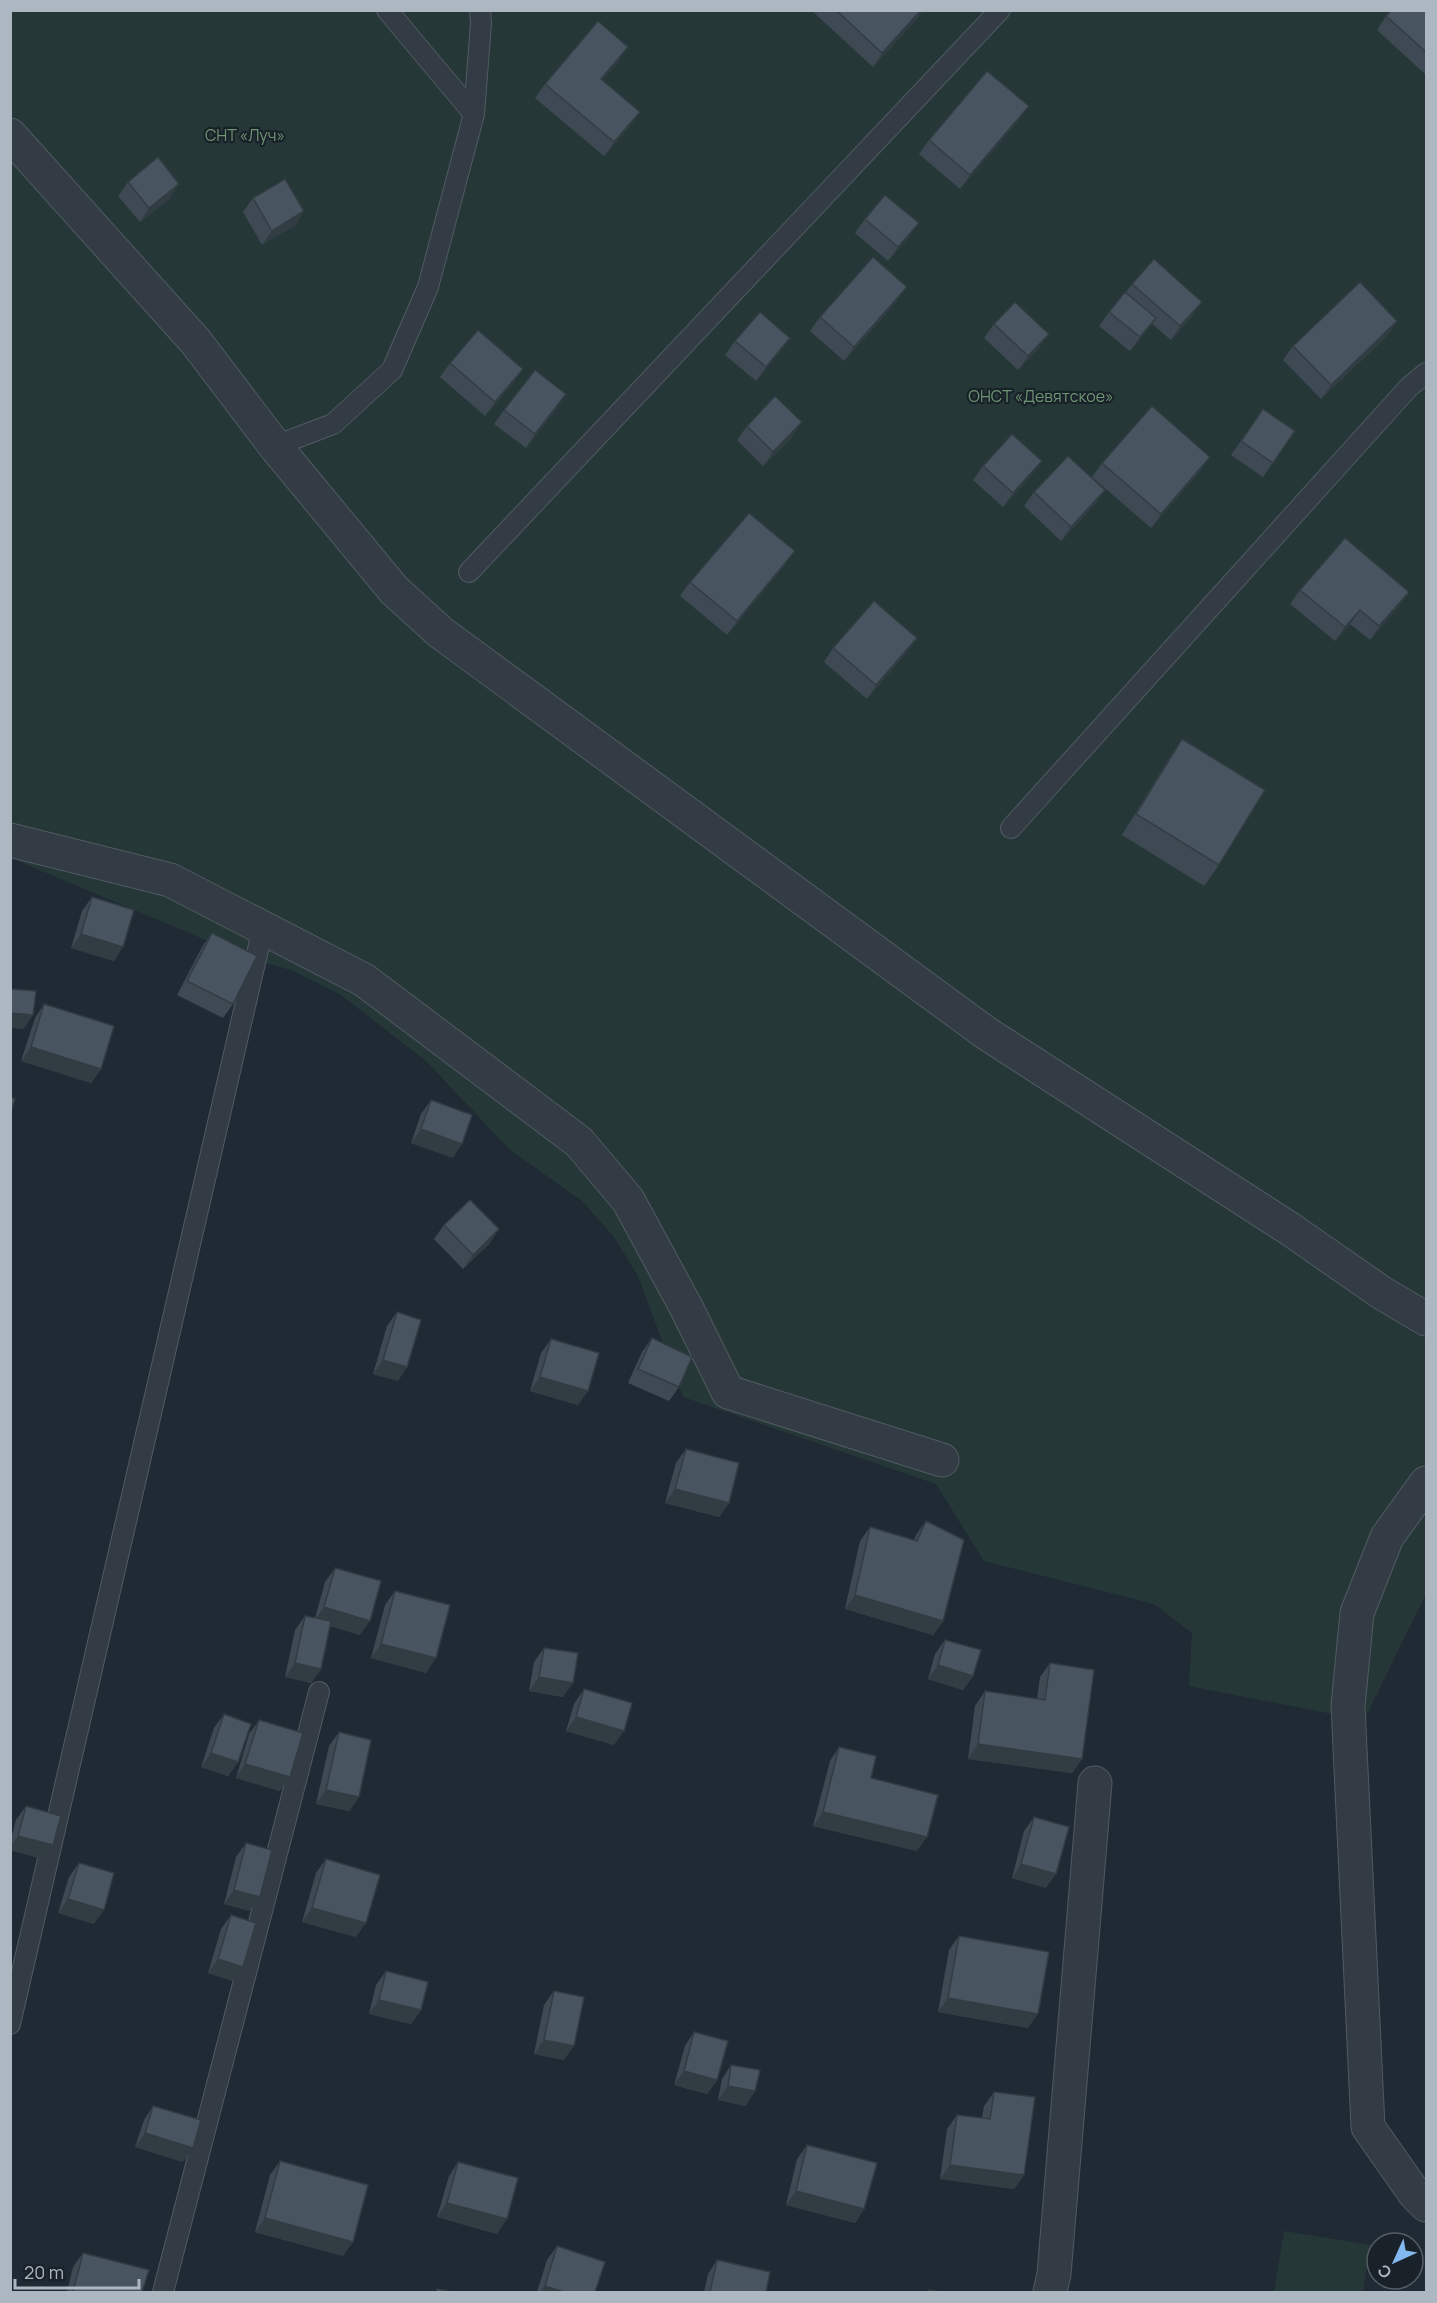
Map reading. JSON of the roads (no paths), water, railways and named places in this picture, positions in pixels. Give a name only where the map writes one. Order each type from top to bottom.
[{"type":"street","points":[[10,135],[196,342],[275,446],[394,590],[441,632],[986,1033],[1290,1229],[1382,1293],[1426,1319]]},
{"type":"street","points":[[10,840],[170,880],[364,980],[579,1142],[628,1200],[686,1307],[728,1392],[942,1460]]},
{"type":"street","points":[[1426,1483],[1387,1537],[1357,1613],[1348,1706],[1368,2127],[1415,2194],[1426,2205]]},
{"type":"street","points":[[1050,2292],[1054,2274],[1095,1783]]},
{"type":"lane","points":[[387,10],[474,114]]},
{"type":"lane","points":[[275,446],[333,424],[392,370],[428,287],[474,114],[480,10]]},
{"type":"lane","points":[[469,572],[1000,10]]},
{"type":"lane","points":[[1011,828],[1409,387],[1426,373]]},
{"type":"lane","points":[[10,2024],[263,928]]},
{"type":"lane","points":[[163,2292],[319,1692]]},
{"type":"park label","name":"СНТ «Луч»","points":[[245,135]]},
{"type":"park label","name":"ОНСТ «Девятское»","points":[[1041,396]]}]
